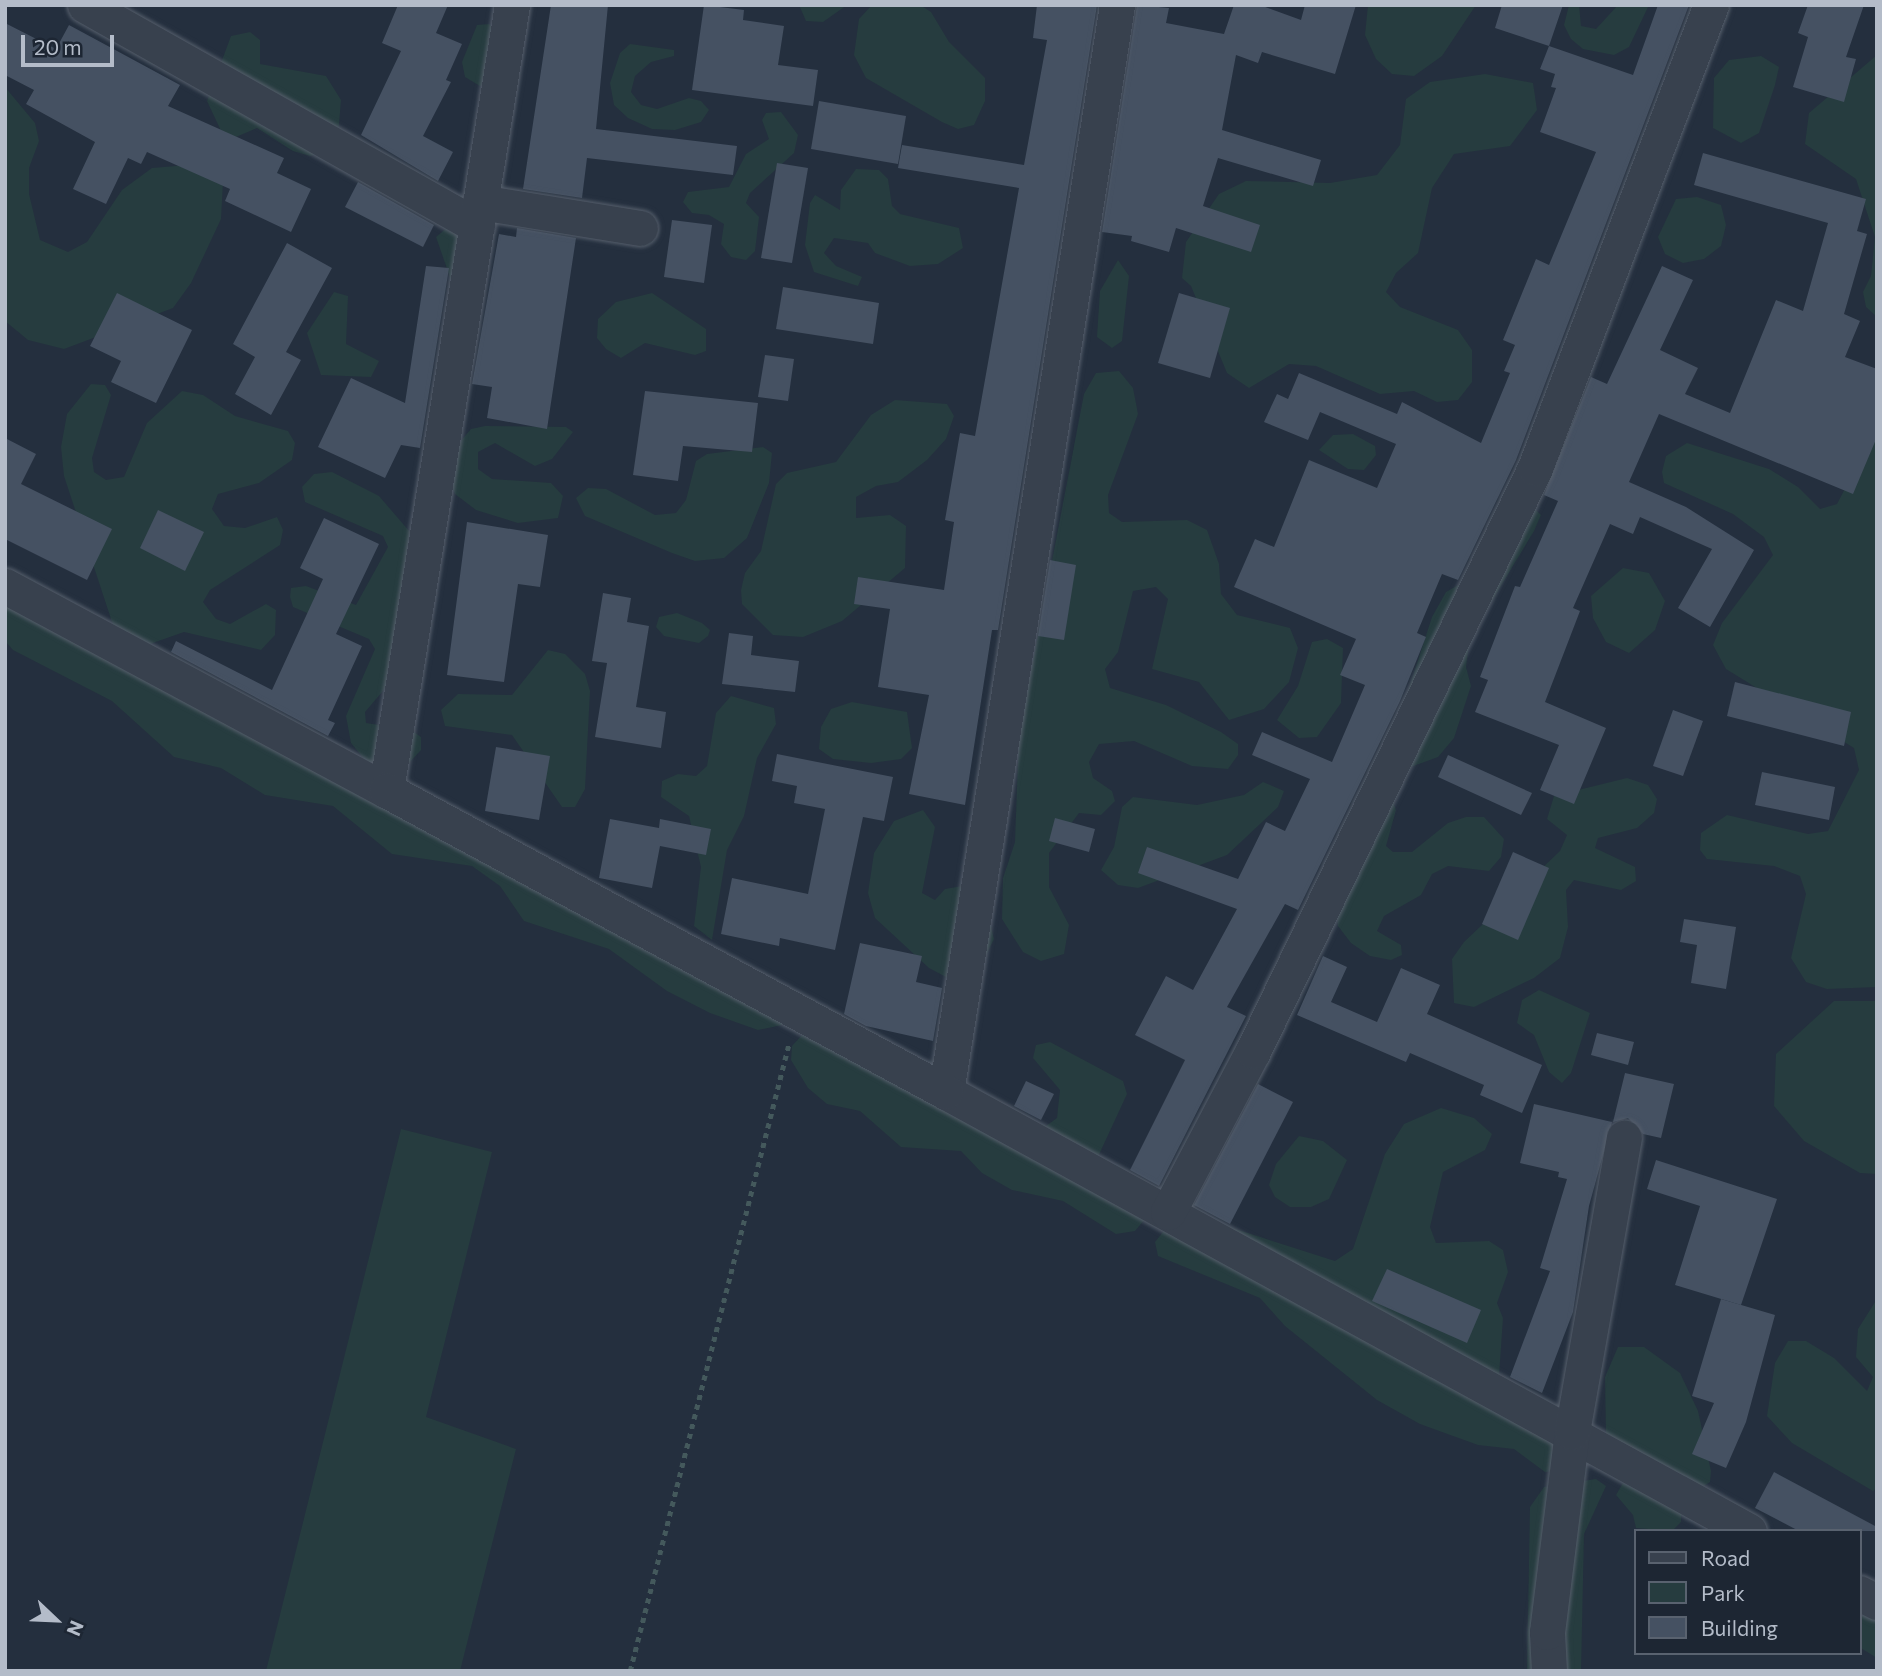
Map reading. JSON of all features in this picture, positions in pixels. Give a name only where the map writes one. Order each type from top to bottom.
[{"type":"lane","points":[[85,5],[479,214],[640,228]]},
{"type":"lane","points":[[386,790],[512,5]]},
{"type":"lane","points":[[946,1092],[1117,5]]},
{"type":"lane","points":[[1168,1213],[1253,1051],[1535,468],[1711,5]]},
{"type":"lane","points":[[5,586],[797,1011],[1745,1529]]},
{"type":"lane","points":[[1549,1671],[1547,1632],[1572,1432],[1624,1138]]},
{"type":"lane","points":[[1861,1593],[1877,1602]]},
{"type":"path","points":[[630,1671],[797,1011]]},
{"type":"green space","points":[[799,5],[847,5],[823,22],[806,21]]},
{"type":"green space","points":[[872,5],[920,5],[931,12],[949,42],[985,78],[985,101],[974,125],[958,129],[866,78],[854,55],[859,19]]},
{"type":"green space","points":[[1368,5],[1476,5],[1442,56],[1414,76],[1392,74],[1376,59],[1365,35]]},
{"type":"green space","points":[[1569,5],[1579,5],[1581,26],[1596,29],[1618,5],[1649,5],[1629,47],[1614,55],[1583,49],[1571,39],[1564,25]]},
{"type":"green space","points":[[489,24],[497,32],[490,83],[480,86],[465,77],[462,62],[477,25]]},
{"type":"green space","points":[[250,32],[260,40],[260,64],[326,76],[341,100],[338,136],[322,152],[310,156],[293,151],[257,128],[236,137],[222,133],[207,101],[231,36]]},
{"type":"green space","points":[[630,44],[674,50],[674,56],[651,62],[635,76],[631,92],[641,105],[657,109],[689,98],[701,101],[709,110],[701,122],[675,130],[652,129],[628,118],[614,105],[610,83],[620,53]]},
{"type":"green space","points":[[1877,55],[1877,317],[1866,307],[1863,292],[1871,276],[1875,237],[1856,179],[1805,144],[1809,113]]},
{"type":"green space","points":[[1761,56],[1779,67],[1775,85],[1759,133],[1741,143],[1713,128],[1714,78],[1729,60]]},
{"type":"green space","points":[[1485,74],[1533,83],[1537,110],[1510,146],[1454,154],[1432,188],[1418,253],[1396,273],[1386,292],[1400,307],[1458,330],[1472,350],[1472,382],[1458,400],[1437,402],[1414,391],[1380,394],[1316,366],[1289,364],[1249,388],[1227,373],[1191,286],[1182,278],[1186,242],[1219,194],[1246,181],[1330,183],[1377,175],[1400,145],[1406,99],[1430,82]]},
{"type":"green space","points":[[5,87],[35,123],[39,141],[29,168],[29,194],[40,240],[68,252],[87,242],[122,190],[152,168],[212,163],[223,182],[221,219],[191,283],[173,308],[64,349],[28,340],[5,321]]},
{"type":"green space","points":[[781,112],[798,135],[794,153],[750,193],[746,203],[759,217],[755,251],[746,260],[731,257],[721,244],[724,224],[709,215],[692,213],[683,202],[688,192],[729,187],[746,154],[769,139],[762,120],[766,113]]},
{"type":"green space","points":[[856,169],[879,170],[888,179],[892,206],[900,214],[959,228],[963,248],[938,264],[910,266],[875,253],[868,243],[834,238],[824,253],[836,266],[862,277],[858,286],[814,272],[805,245],[810,203],[815,195],[840,210],[841,190]]},
{"type":"green space","points":[[1697,197],[1721,205],[1726,225],[1721,246],[1704,259],[1683,263],[1665,254],[1658,237],[1676,199]]},
{"type":"green space","points":[[467,211],[452,283],[436,237]]},
{"type":"green space","points":[[1118,260],[1129,276],[1122,341],[1112,348],[1097,337],[1100,291]]},
{"type":"green space","points":[[334,292],[348,296],[346,344],[379,361],[371,377],[321,375],[307,333]]},
{"type":"green space","points":[[652,293],[706,329],[706,351],[695,355],[645,343],[621,358],[606,349],[597,338],[598,319],[616,302]]},
{"type":"green space","points":[[1119,371],[1133,388],[1138,414],[1108,495],[1109,513],[1122,522],[1187,520],[1207,530],[1219,564],[1221,594],[1237,615],[1290,628],[1298,648],[1289,682],[1264,709],[1229,720],[1199,682],[1152,669],[1168,599],[1156,587],[1133,591],[1118,652],[1105,669],[1110,688],[1166,705],[1221,732],[1238,744],[1238,755],[1228,769],[1192,766],[1134,741],[1099,744],[1089,762],[1093,778],[1112,791],[1115,801],[1101,815],[1079,813],[1049,853],[1049,887],[1069,925],[1064,954],[1041,961],[1023,952],[1002,919],[1003,878],[1015,842],[1019,733],[1084,394],[1096,373]]},
{"type":"green space","points":[[91,384],[105,385],[111,395],[92,458],[94,472],[106,480],[124,477],[147,423],[182,391],[203,395],[235,416],[288,431],[295,443],[292,460],[259,483],[218,494],[212,509],[224,526],[245,528],[277,517],[283,530],[280,545],[210,590],[203,602],[216,619],[230,624],[266,604],[276,610],[275,635],[261,650],[184,632],[147,645],[790,1008],[782,1025],[758,1030],[710,1013],[667,991],[609,949],[524,921],[500,886],[472,866],[392,854],[333,806],[265,795],[221,768],[174,757],[112,701],[13,650],[5,641],[5,574],[114,628],[64,476],[61,447],[67,414]]},
{"type":"green space","points":[[895,400],[947,404],[954,416],[946,439],[927,460],[898,482],[876,486],[856,497],[856,518],[890,515],[906,526],[905,568],[842,621],[803,637],[773,635],[742,604],[741,590],[745,573],[761,551],[776,484],[787,473],[836,462],[871,415]]},
{"type":"green space","points":[[485,426],[566,427],[573,432],[552,459],[535,466],[495,443],[478,452],[478,469],[492,479],[551,483],[563,496],[558,518],[518,523],[476,510],[455,494],[447,473],[450,454],[471,429]]},
{"type":"green space","points":[[1877,427],[1877,987],[1827,989],[1806,982],[1791,958],[1806,894],[1800,876],[1774,866],[1707,859],[1700,850],[1701,833],[1727,815],[1808,834],[1828,831],[1859,770],[1854,748],[1726,669],[1713,645],[1722,623],[1773,555],[1764,537],[1733,514],[1664,483],[1662,472],[1666,456],[1687,443],[1769,469],[1798,487],[1820,509],[1837,504]]},
{"type":"green space","points":[[1353,434],[1375,446],[1376,455],[1364,470],[1348,469],[1319,450],[1333,435]]},
{"type":"green space","points":[[763,447],[772,453],[769,483],[747,538],[724,558],[695,561],[672,553],[585,516],[576,498],[588,488],[606,489],[655,515],[676,513],[686,500],[696,461],[707,454]]},
{"type":"green space","points":[[332,472],[379,496],[410,532],[388,685],[365,712],[366,723],[411,730],[421,737],[421,750],[409,763],[369,765],[351,743],[346,716],[375,649],[369,639],[293,607],[290,597],[291,588],[306,586],[356,605],[388,547],[383,536],[305,502],[302,487],[314,474]]},
{"type":"green space","points":[[1533,507],[1541,515],[1534,531],[1470,637],[1466,667],[1471,686],[1454,738],[1438,757],[1408,768],[1402,710],[1432,617],[1446,592],[1476,575]]},
{"type":"green space","points":[[1623,568],[1649,573],[1665,601],[1655,630],[1629,653],[1606,642],[1593,618],[1591,596]]},
{"type":"green space","points":[[677,613],[702,623],[710,630],[708,636],[699,643],[664,636],[656,627],[659,617]]},
{"type":"green space","points":[[1327,639],[1343,648],[1341,703],[1317,737],[1299,738],[1277,720],[1298,686],[1312,642]]},
{"type":"green space","points":[[548,650],[565,654],[585,674],[590,691],[585,789],[575,807],[562,807],[512,735],[445,726],[441,710],[458,694],[512,695]]},
{"type":"green space","points":[[731,696],[774,708],[776,724],[757,758],[744,816],[727,850],[712,940],[694,926],[701,867],[689,816],[661,797],[662,781],[678,774],[696,776],[707,766],[716,713]]},
{"type":"green space","points":[[852,702],[907,712],[912,748],[901,759],[871,763],[833,759],[819,749],[821,727],[831,709]]},
{"type":"green space","points":[[1627,778],[1648,785],[1657,799],[1654,813],[1637,828],[1598,838],[1595,848],[1635,867],[1636,881],[1621,890],[1574,880],[1566,890],[1568,927],[1560,958],[1534,978],[1474,1007],[1454,1003],[1452,959],[1464,942],[1560,851],[1567,835],[1547,819],[1554,796]]},
{"type":"green space","points":[[1263,782],[1284,791],[1278,807],[1227,855],[1138,888],[1118,885],[1101,870],[1114,847],[1122,807],[1133,797],[1197,805],[1244,795]]},
{"type":"green space","points":[[1393,802],[1396,810],[1386,846],[1393,852],[1412,852],[1448,823],[1466,817],[1484,817],[1504,839],[1501,857],[1489,871],[1448,866],[1432,874],[1421,895],[1384,916],[1377,931],[1401,945],[1402,955],[1391,960],[1370,956],[1351,943],[1338,926],[1335,900]]},
{"type":"green space","points":[[923,810],[935,827],[922,893],[935,900],[945,889],[968,885],[989,919],[994,939],[974,979],[946,977],[929,968],[875,918],[868,893],[874,853],[894,821]]},
{"type":"green space","points":[[1539,990],[1590,1013],[1571,1073],[1562,1083],[1549,1072],[1534,1035],[1517,1023],[1522,1000]]},
{"type":"green space","points":[[1834,1001],[1877,1001],[1877,1174],[1860,1173],[1804,1141],[1774,1106],[1776,1054]]},
{"type":"green space","points":[[802,1035],[947,1106],[964,1122],[1023,1119],[1046,1126],[1057,1118],[1060,1090],[1033,1058],[1036,1045],[1050,1042],[1123,1081],[1127,1094],[1096,1161],[1145,1219],[1135,1231],[1116,1234],[1063,1201],[1012,1190],[982,1173],[961,1151],[901,1147],[860,1111],[827,1104],[808,1088],[791,1060],[792,1046]]},
{"type":"green space","points":[[1441,1108],[1474,1118],[1492,1134],[1485,1150],[1443,1172],[1430,1227],[1436,1243],[1489,1241],[1503,1250],[1508,1272],[1497,1303],[1503,1318],[1497,1405],[1558,1443],[1554,1471],[1545,1472],[1514,1449],[1478,1445],[1420,1424],[1377,1400],[1285,1326],[1260,1298],[1158,1256],[1155,1242],[1166,1228],[1204,1219],[1335,1261],[1353,1249],[1385,1154],[1404,1124]]},
{"type":"green space","points":[[401,1129],[492,1152],[426,1417],[516,1449],[460,1671],[266,1671]]},
{"type":"green space","points":[[1299,1136],[1323,1141],[1347,1160],[1329,1199],[1311,1207],[1290,1207],[1275,1197],[1269,1185],[1276,1164]]},
{"type":"green space","points":[[1877,1299],[1877,1488],[1873,1491],[1792,1443],[1767,1416],[1775,1363],[1788,1341],[1806,1341],[1834,1358],[1867,1391],[1873,1377],[1856,1357],[1858,1329]]},
{"type":"green space","points":[[1618,1347],[1644,1347],[1680,1373],[1698,1411],[1711,1471],[1710,1482],[1699,1489],[1606,1434],[1605,1377]]},
{"type":"green space","points":[[1596,1479],[1606,1486],[1584,1534],[1581,1671],[1527,1671],[1530,1507],[1544,1487]]},
{"type":"green space","points":[[1623,1483],[1681,1509],[1681,1522],[1674,1529],[1636,1528],[1633,1515],[1616,1495]]},
{"type":"green space","points":[[1870,1611],[1877,1613],[1877,1658],[1861,1648],[1861,1617]]},
{"type":"building","points":[[398,5],[448,5],[436,33],[462,44],[446,80],[451,82],[423,136],[453,152],[438,181],[361,135],[401,51],[382,43]]},
{"type":"building","points":[[551,5],[608,5],[596,129],[737,146],[733,175],[587,158],[582,198],[523,189]]},
{"type":"building","points":[[704,5],[744,10],[743,20],[784,26],[778,65],[818,70],[813,106],[692,90]]},
{"type":"building","points":[[1037,5],[1097,5],[998,630],[992,630],[965,805],[909,794],[929,695],[878,687],[890,609],[854,604],[858,577],[944,590],[954,522],[945,520],[960,433],[975,436],[1019,188],[898,168],[902,145],[1024,165],[1047,40],[1033,38]]},
{"type":"building","points":[[1137,5],[1169,8],[1166,23],[1224,34],[1234,5],[1260,5],[1301,20],[1305,5],[1356,5],[1335,74],[1262,52],[1258,63],[1236,55],[1222,130],[1321,160],[1313,186],[1218,158],[1203,206],[1260,225],[1251,252],[1176,228],[1169,252],[1131,241],[1132,236],[1102,232]]},
{"type":"building","points":[[1502,5],[1563,5],[1549,46],[1495,28]]},
{"type":"building","points":[[1658,5],[1689,5],[1516,460],[1458,580],[1442,574],[1417,633],[1426,637],[1400,701],[1298,910],[1285,904],[1227,1007],[1246,1016],[1159,1186],[1130,1170],[1185,1060],[1135,1035],[1166,976],[1193,990],[1237,909],[1138,873],[1147,847],[1238,879],[1266,822],[1285,831],[1310,779],[1252,755],[1262,732],[1332,762],[1365,685],[1340,675],[1356,639],[1234,587],[1255,539],[1274,547],[1309,460],[1377,488],[1396,444],[1320,412],[1308,440],[1264,422],[1277,394],[1288,399],[1299,373],[1397,414],[1402,402],[1481,443],[1510,373],[1504,371],[1515,345],[1503,340],[1536,259],[1549,265],[1596,152],[1540,132],[1556,88],[1551,87],[1555,74],[1540,69],[1549,46],[1633,75]]},
{"type":"building","points":[[1808,5],[1864,5],[1846,57],[1856,59],[1844,102],[1793,87],[1808,37],[1798,33]]},
{"type":"building","points":[[5,23],[56,49],[69,25],[180,85],[168,106],[284,158],[277,173],[311,189],[291,232],[225,201],[230,189],[147,152],[141,164],[128,158],[106,204],[73,189],[95,142],[26,104],[34,90],[5,75]]},
{"type":"building","points":[[819,101],[906,116],[898,164],[811,149]]},
{"type":"building","points":[[1703,153],[1866,199],[1857,231],[1867,234],[1844,314],[1860,321],[1845,357],[1877,369],[1877,437],[1853,494],[1659,414],[1629,482],[1686,507],[1754,550],[1710,627],[1678,608],[1712,549],[1640,517],[1633,534],[1610,524],[1573,608],[1580,611],[1545,702],[1606,728],[1574,804],[1540,790],[1559,745],[1475,712],[1488,680],[1480,677],[1515,586],[1520,587],[1558,501],[1544,495],[1591,377],[1607,384],[1662,266],[1693,280],[1660,350],[1698,368],[1685,394],[1730,413],[1776,300],[1803,311],[1828,223],[1694,185]]},
{"type":"building","points":[[777,163],[808,168],[792,263],[761,258]]},
{"type":"building","points":[[358,182],[434,225],[423,247],[345,207]]},
{"type":"building","points":[[672,220],[712,225],[704,283],[664,277]]},
{"type":"building","points":[[517,228],[576,238],[547,429],[487,418],[492,387],[472,384],[499,234],[516,237]]},
{"type":"building","points":[[287,243],[332,268],[286,352],[301,360],[271,415],[235,394],[255,357],[233,344]]},
{"type":"building","points":[[426,266],[449,268],[420,448],[401,445],[385,478],[318,447],[351,378],[405,403]]},
{"type":"building","points":[[783,287],[879,303],[873,344],[776,329]]},
{"type":"building","points":[[117,293],[192,330],[156,403],[111,382],[121,361],[90,346]]},
{"type":"building","points":[[1179,293],[1230,308],[1210,378],[1158,363]]},
{"type":"building","points":[[765,355],[794,359],[788,401],[758,397]]},
{"type":"building","points":[[645,391],[758,403],[752,452],[683,446],[678,481],[633,475]]},
{"type":"building","points":[[5,438],[36,454],[21,484],[112,529],[87,580],[5,539]]},
{"type":"building","points":[[158,510],[204,532],[185,571],[140,548]]},
{"type":"building","points":[[324,518],[379,544],[336,634],[362,646],[328,720],[335,723],[328,736],[171,652],[176,641],[272,690],[323,579],[300,568]]},
{"type":"building","points":[[467,522],[548,535],[540,587],[518,584],[504,682],[447,675]]},
{"type":"building","points":[[1050,560],[1076,565],[1064,640],[1038,636]]},
{"type":"building","points":[[603,593],[631,598],[627,622],[649,626],[636,707],[666,712],[661,748],[595,737],[607,663],[592,661]]},
{"type":"building","points":[[729,633],[753,636],[751,655],[799,661],[795,692],[722,684]]},
{"type":"building","points":[[1735,682],[1851,712],[1844,746],[1727,716]]},
{"type":"building","points":[[1673,710],[1703,721],[1683,776],[1653,766]]},
{"type":"building","points":[[496,747],[550,756],[539,820],[485,811]]},
{"type":"building","points":[[777,754],[893,777],[884,821],[863,817],[835,950],[780,938],[779,946],[721,934],[732,878],[808,894],[825,809],[794,803],[797,786],[772,781]]},
{"type":"building","points":[[1448,755],[1532,793],[1521,815],[1438,777]]},
{"type":"building","points":[[1762,772],[1835,787],[1829,820],[1755,805]]},
{"type":"building","points":[[1055,818],[1095,829],[1089,852],[1049,841]]},
{"type":"building","points":[[610,819],[659,828],[660,819],[711,829],[706,855],[660,846],[652,888],[599,878]]},
{"type":"building","points":[[1513,852],[1549,868],[1518,940],[1482,924]]},
{"type":"building","points":[[1684,919],[1736,927],[1726,989],[1691,983],[1697,945],[1680,942]]},
{"type":"building","points":[[860,943],[922,956],[916,982],[942,988],[933,1041],[866,1026],[844,1014]]},
{"type":"building","points":[[1323,956],[1347,967],[1331,1002],[1377,1022],[1401,968],[1440,985],[1427,1014],[1542,1065],[1522,1113],[1480,1095],[1484,1085],[1410,1053],[1406,1062],[1297,1015]]},
{"type":"building","points":[[1597,1033],[1634,1042],[1628,1065],[1591,1055]]},
{"type":"building","points":[[1625,1073],[1674,1084],[1661,1138],[1643,1134],[1628,1118],[1613,1122]]},
{"type":"building","points":[[1026,1081],[1054,1094],[1041,1120],[1014,1106]]},
{"type":"building","points":[[1258,1084],[1293,1102],[1230,1224],[1194,1205]]},
{"type":"building","points":[[1534,1104],[1612,1122],[1589,1206],[1573,1312],[1542,1393],[1510,1377],[1550,1271],[1540,1268],[1567,1179],[1558,1177],[1559,1172],[1520,1163]]},
{"type":"building","points":[[1656,1160],[1777,1199],[1741,1305],[1675,1285],[1700,1206],[1647,1189]]},
{"type":"building","points":[[1387,1269],[1481,1310],[1467,1343],[1372,1301]]},
{"type":"building","points":[[1721,1299],[1775,1315],[1746,1422],[1726,1468],[1692,1454],[1714,1403],[1692,1396]]},
{"type":"building","points":[[1774,1472],[1877,1527],[1877,1531],[1795,1529],[1755,1508]]}]
